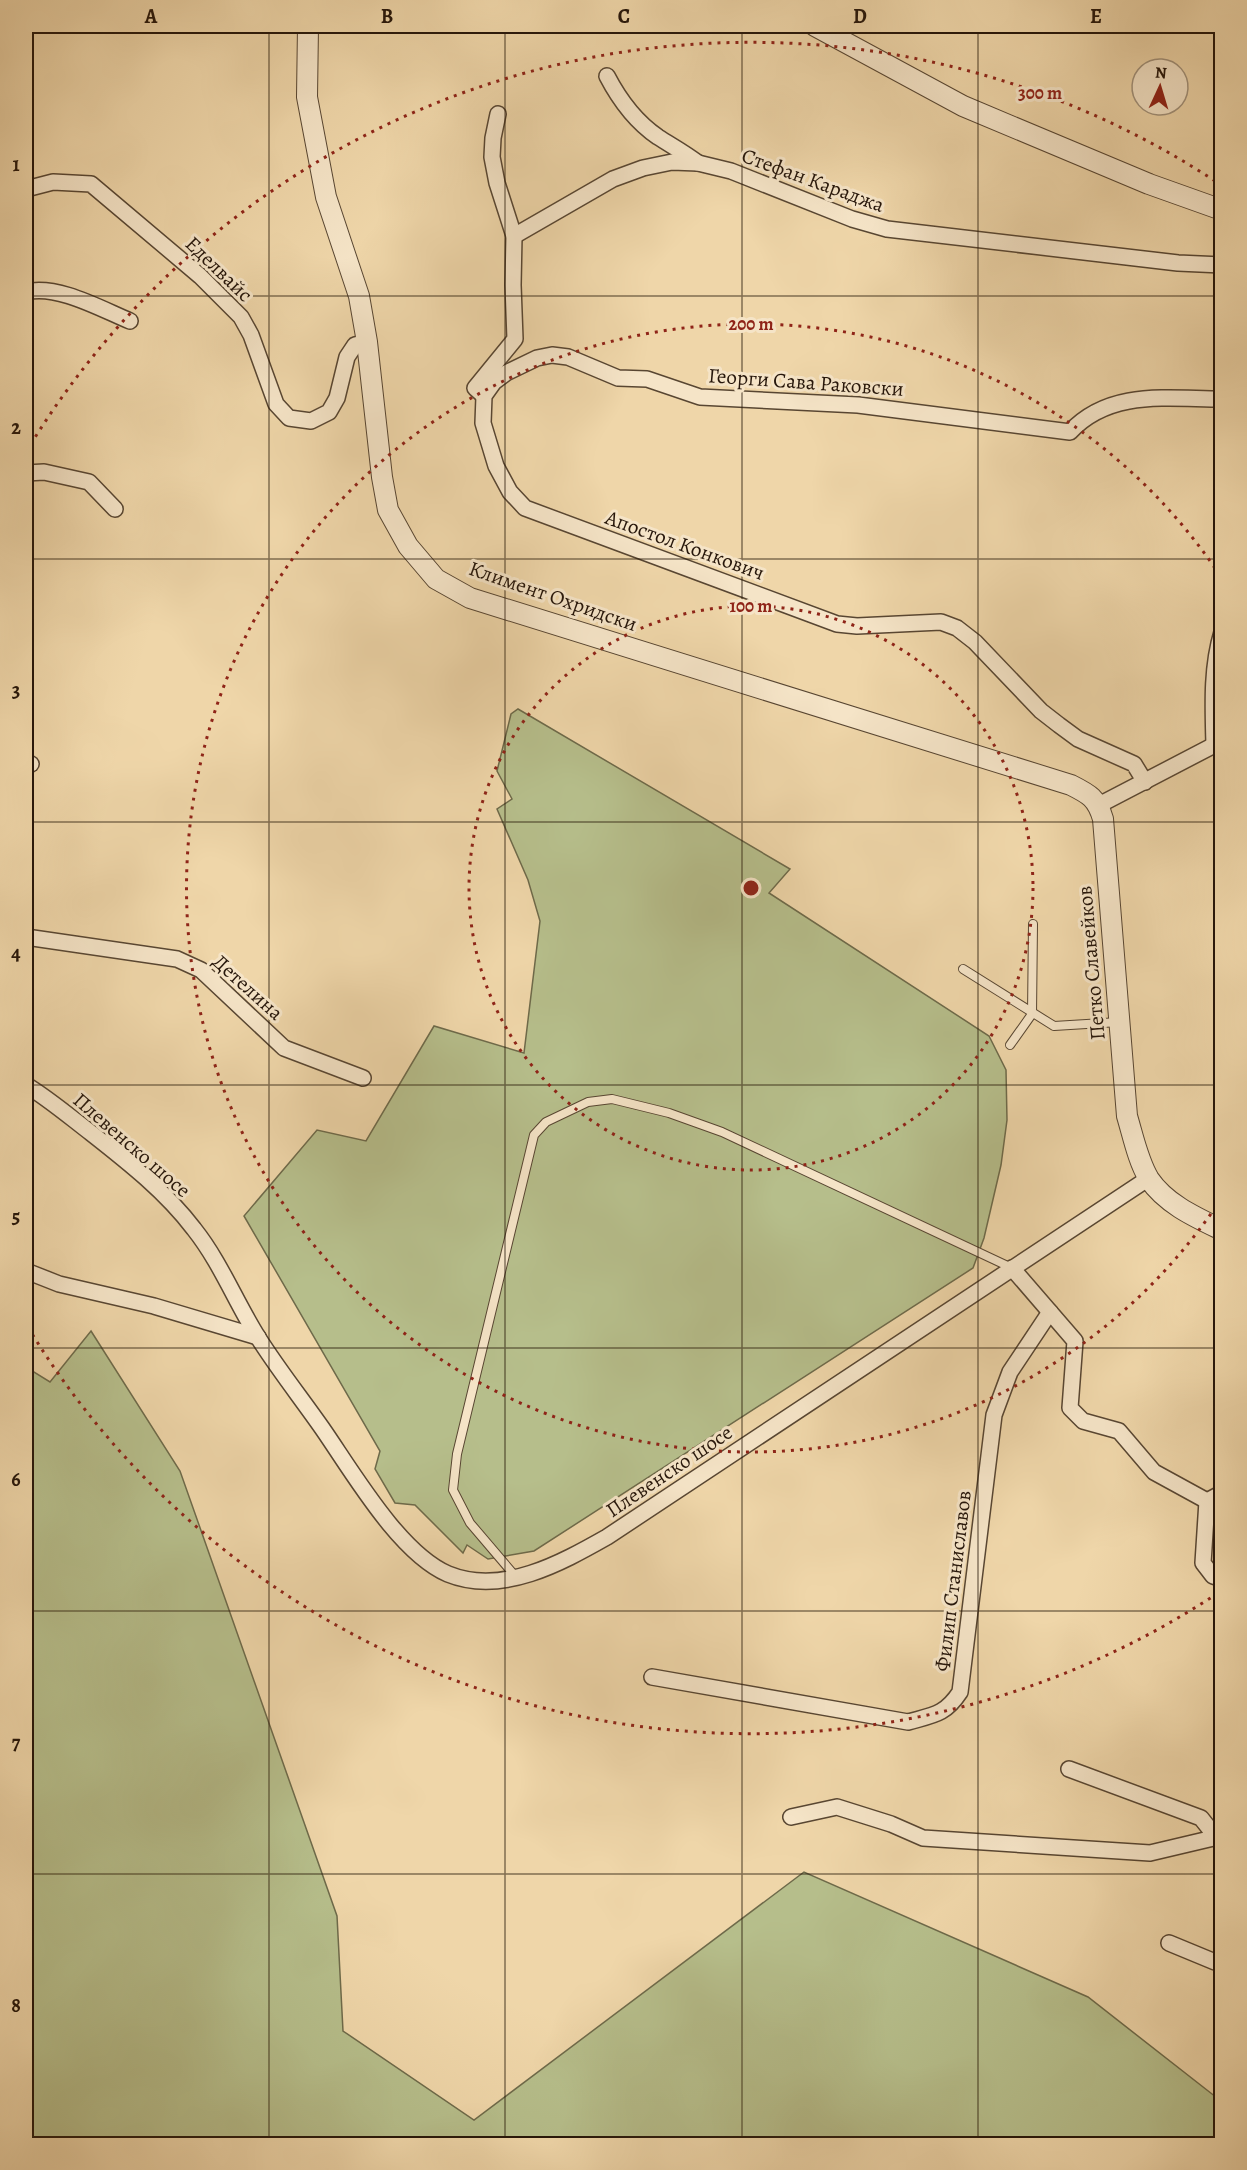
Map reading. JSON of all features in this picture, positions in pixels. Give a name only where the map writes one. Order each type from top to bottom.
[{"type":"street","name":"Климент Охридски","points":[[308,26],[307,97],[326,196],[359,296],[388,510],[408,546],[436,579],[470,598],[1071,785],[1089,794],[1099,805]]},
{"type":"street","points":[[815,26],[963,106],[1149,184],[1221,210]]},
{"type":"street","points":[[607,76],[620,100],[656,136],[698,163]]},
{"type":"street","points":[[484,396],[475,388],[515,339],[514,236],[497,183],[492,157],[498,114]]},
{"type":"street","name":"Стефан Караджа","points":[[514,236],[613,179],[643,168],[672,162],[698,163],[731,171],[852,219],[887,230],[1178,263],[1221,265]]},
{"type":"street","name":"Еделвайс","points":[[26,189],[53,182],[91,184],[200,276],[241,317],[251,335],[276,404],[289,418],[311,421],[329,412],[337,398],[347,357],[355,345],[367,342]]},
{"type":"street","points":[[26,292],[34,290],[68,295],[130,321]]},
{"type":"street","name":"Георги Сава Раковски","points":[[484,396],[494,382],[506,373],[537,358],[552,355],[568,357],[618,378],[647,379],[700,397],[858,405],[1070,432],[1079,423],[1116,402],[1149,399],[1221,399]]},
{"type":"street","name":"Апостол Конкович","points":[[484,396],[483,423],[496,466],[510,492],[525,508],[837,624],[857,626],[941,622],[957,628],[975,642],[1041,711],[1078,739],[1134,764],[1145,782]]},
{"type":"street","points":[[26,473],[44,472],[89,482],[115,509]]},
{"type":"street","points":[[1099,805],[1218,743],[1213,699],[1217,649],[1221,632]]},
{"type":"street","name":"Петко Славейков","points":[[1099,805],[1103,819],[1127,1116],[1136,1148],[1149,1178],[1164,1196],[1190,1215],[1221,1230]]},
{"type":"street","name":"Детелина","points":[[26,937],[177,959],[201,970],[284,1048],[363,1078]]},
{"type":"street","name":"Плевенско шосе","points":[[26,1085],[119,1155],[161,1192],[194,1228],[220,1268],[258,1337],[380,1510],[404,1539],[433,1565],[449,1574],[466,1579],[517,1578],[568,1559],[607,1537],[1149,1178]]},
{"type":"street","points":[[1012,1268],[1076,1341],[1070,1408],[1083,1421],[1119,1431],[1154,1472],[1207,1501]]},
{"type":"street","points":[[26,1271],[59,1284],[154,1306],[258,1337]]},
{"type":"street","name":"Филип Станиславов","points":[[652,1677],[908,1722],[935,1714],[951,1706],[960,1692],[994,1415],[1010,1372],[1050,1312]]},
{"type":"street","points":[[1207,1501],[1221,1493]]},
{"type":"street","points":[[1207,1501],[1203,1563],[1213,1576],[1221,1579]]},
{"type":"street","points":[[1069,1769],[1201,1818],[1219,1836]]},
{"type":"street","points":[[791,1817],[837,1807],[891,1824],[923,1838],[1150,1853],[1219,1836]]},
{"type":"street","points":[[1169,1943],[1215,1962],[1221,1959]]},
{"type":"lane","points":[[1010,1045],[1032,1014],[1033,924]]},
{"type":"lane","points":[[963,969],[1053,1026],[1120,1022]]},
{"type":"lane","points":[[517,1578],[470,1523],[453,1490],[457,1454],[534,1135],[546,1122],[588,1102],[612,1099],[669,1113],[722,1132],[1012,1268]]},
{"type":"green space","points":[[518,709],[790,869],[769,893],[989,1036],[1006,1070],[1007,1120],[1001,1165],[984,1238],[973,1268],[534,1551],[488,1559],[467,1545],[463,1553],[415,1505],[395,1503],[375,1469],[380,1451],[244,1216],[317,1130],[366,1141],[434,1026],[524,1053],[540,921],[528,880],[497,809],[512,799],[497,771],[511,714]]},
{"type":"green space","points":[[91,1331],[180,1471],[337,1916],[343,2031],[474,2120],[804,1872],[1088,1997],[1221,2101],[1221,2144],[26,2144],[26,1367],[50,1382]]}]
